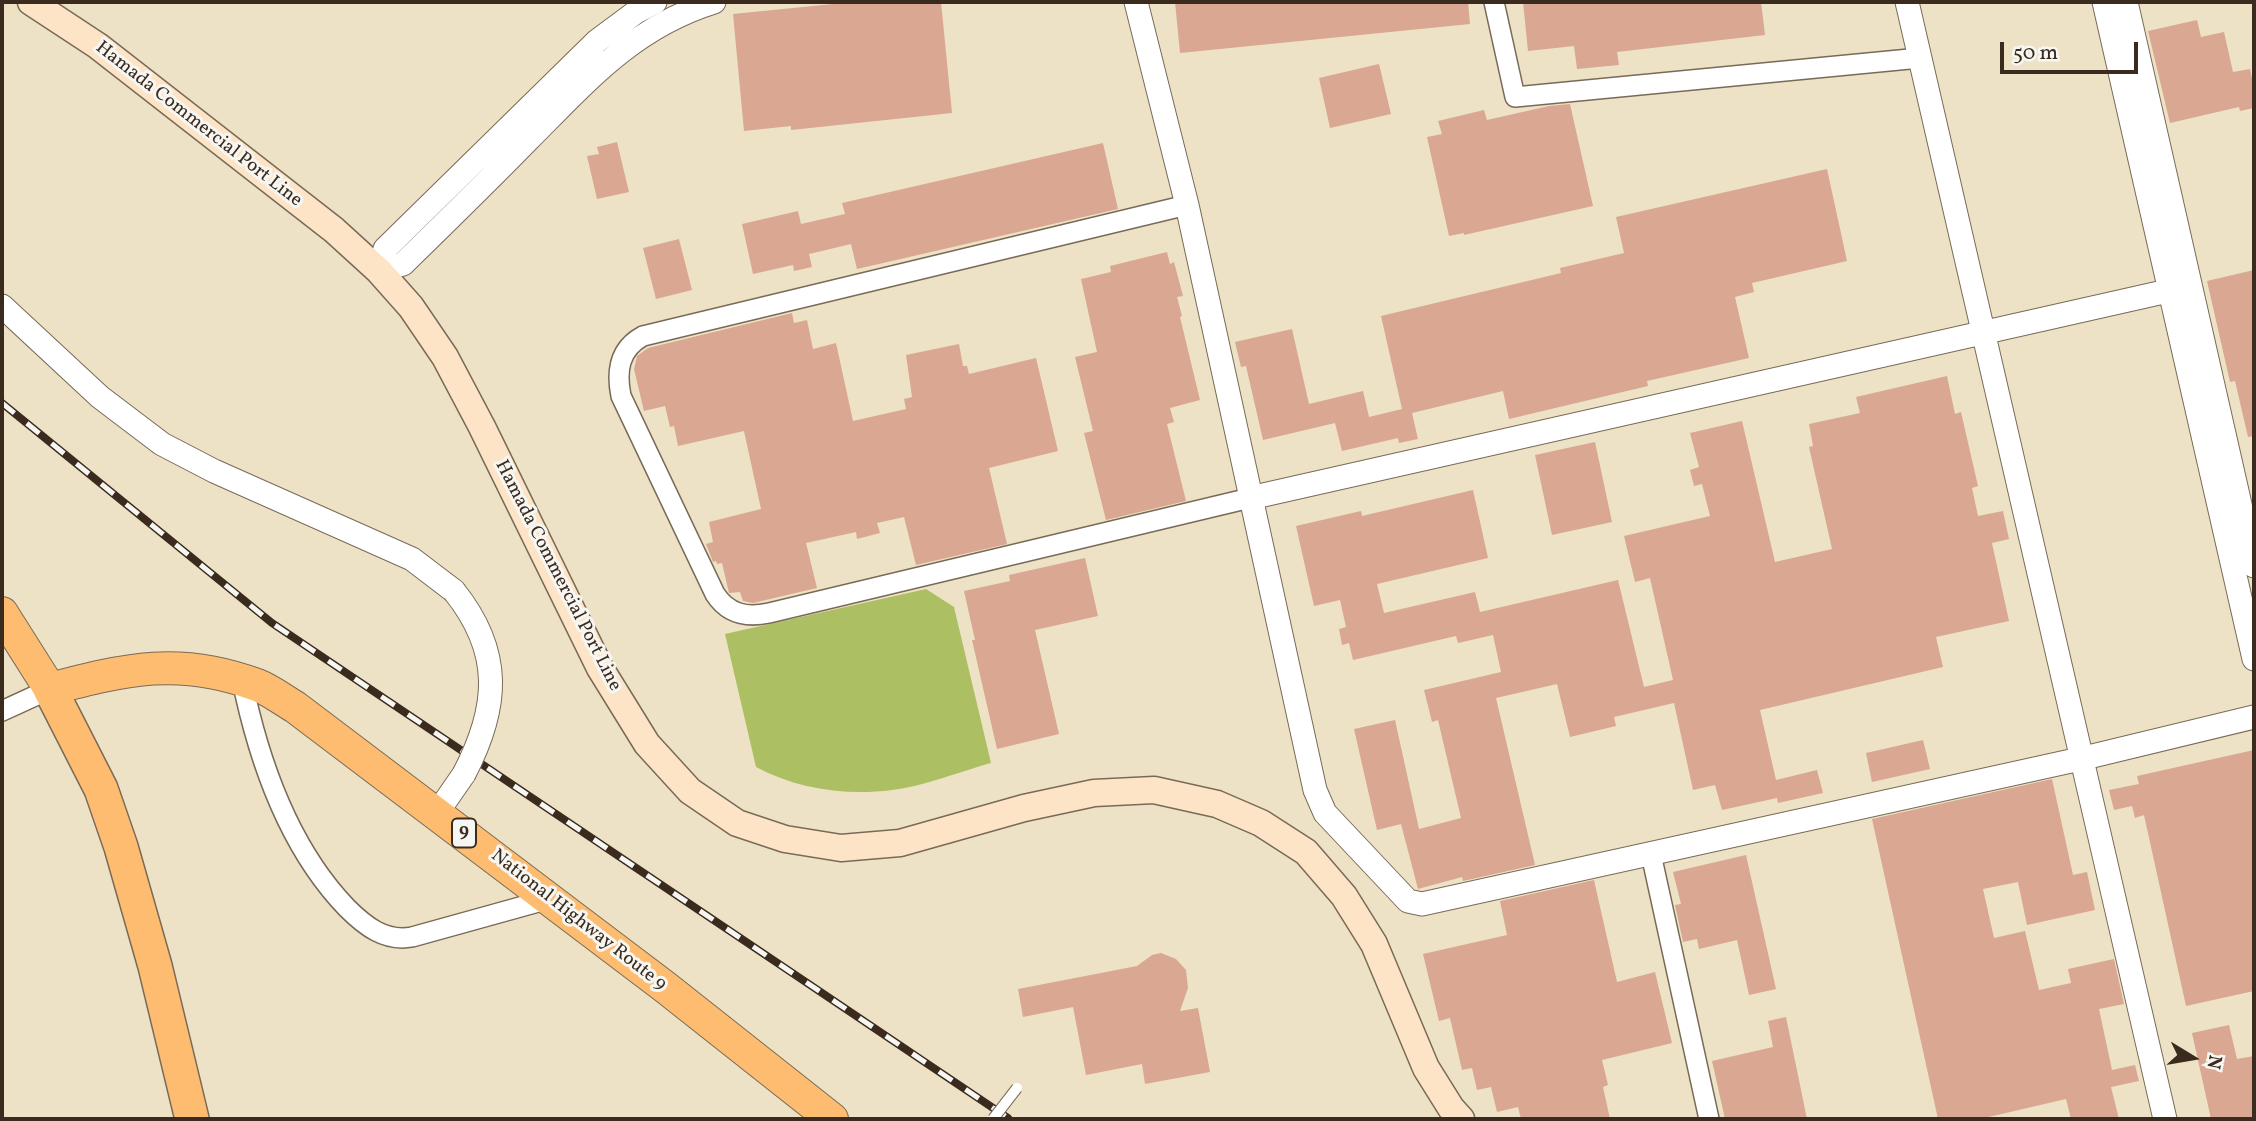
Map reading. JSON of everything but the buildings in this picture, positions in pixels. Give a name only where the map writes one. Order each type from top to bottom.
[{"type":"highway","points":[[2,613],[50,690],[102,789],[155,966],[192,1119]]},
{"type":"highway","name":"National Highway Route 9","points":[[50,690],[111,673],[162,667],[209,671],[259,686],[295,707],[437,813],[832,1119]]},
{"type":"main road","name":"Hamada Commercial Port Line","points":[[31,2],[98,46],[334,230],[379,271],[411,307],[445,357],[482,427],[600,668],[647,744],[690,791],[737,822],[785,839],[841,848],[901,843],[1024,808],[1094,793],[1154,790],[1217,804],[1261,823],[1306,852],[1344,896],[1374,944],[1426,1068],[1461,1119]]},
{"type":"street","points":[[655,2],[635,12],[597,41],[384,249],[379,271],[403,264],[601,67],[642,34],[685,6],[714,2]]},
{"type":"street","points":[[1136,2],[1186,205],[1315,790],[1325,813],[1404,898],[1422,904],[2080,759],[2254,717]]},
{"type":"street","points":[[1494,2],[1515,97],[1920,58]]},
{"type":"street","points":[[1907,2],[2165,1119]]},
{"type":"street","points":[[2104,2],[2254,566]]},
{"type":"street","points":[[2126,2],[2254,659]]},
{"type":"street","points":[[1186,205],[643,336],[633,342],[621,360],[621,396],[722,604],[741,614],[754,616],[769,613],[1250,498],[2180,288]]},
{"type":"street","points":[[2,306],[100,397],[162,444],[214,471],[412,559],[454,591],[481,632],[491,673],[491,689],[483,728],[464,774],[437,813]]},
{"type":"street","points":[[2,711],[50,690]]},
{"type":"street","points":[[245,694],[253,730],[275,792],[294,834],[330,890],[359,920],[375,931],[386,937],[403,939],[550,899]]},
{"type":"street","points":[[1651,854],[1709,1119]]},
{"type":"lane","points":[[993,1119],[1017,1088]]},
{"type":"green space","points":[[926,589],[954,607],[991,763],[928,782],[875,792],[805,786],[756,767],[725,634]]},
{"type":"railway","points":[[2,403],[272,623],[1008,1118]]}]
